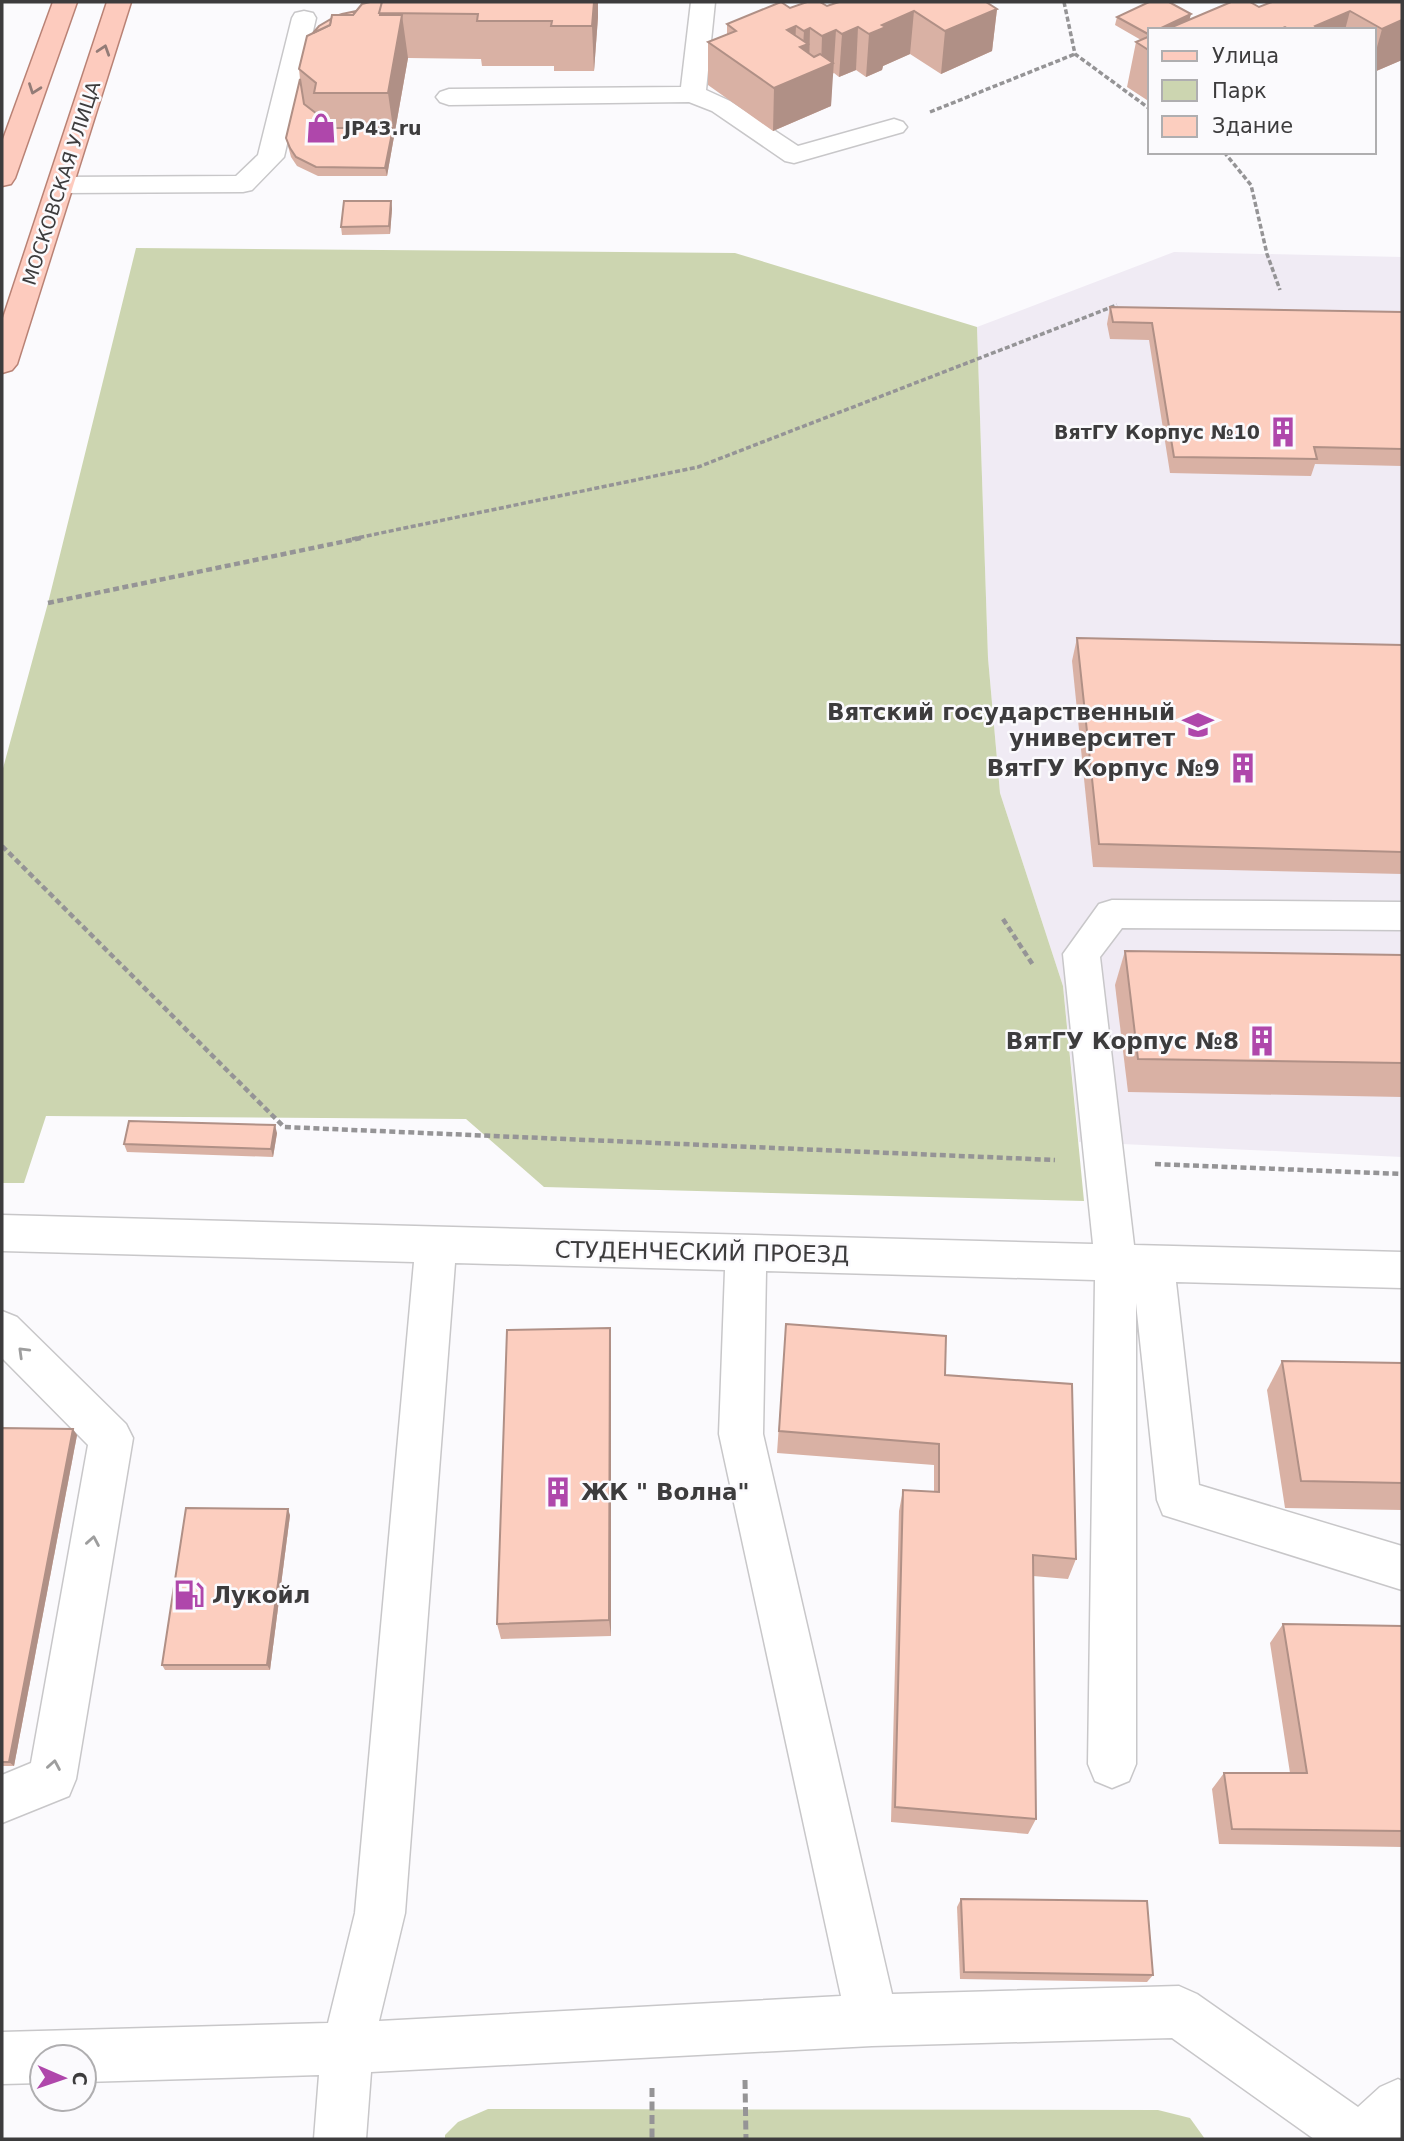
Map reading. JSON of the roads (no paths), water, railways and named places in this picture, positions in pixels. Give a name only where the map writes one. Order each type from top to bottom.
[{"type":"main road","points":[[2,178],[65,2]]},
{"type":"main road","name":"МОСКОВСКАЯ УЛИЦА","points":[[2,364],[119,2]]},
{"type":"street","points":[[693,94],[703,2]]},
{"type":"street","points":[[61,185],[243,184],[271,157],[304,18]]},
{"type":"street","points":[[449,97],[693,94],[720,106],[794,155],[894,127]]},
{"type":"street","points":[[1402,916],[1112,914],[1081,954],[1104,1162],[1134,1263],[1179,1500],[1402,1567]]},
{"type":"street","name":"СТУДЕНЧЕСКИЙ ПРОЕЗД","points":[[2,1233],[1402,1270]]},
{"type":"street","points":[[340,2139],[347,2048],[380,1913],[436,1245]]},
{"type":"street","points":[[746,1254],[741,1434],[872,2021]]},
{"type":"street","points":[[1112,1764],[1134,1263]]},
{"type":"street","points":[[2,1330],[111,1438],[52,1779],[2,1799]]},
{"type":"street","points":[[98,2055],[347,2048],[872,2021],[1179,2012],[1358,2139]]},
{"type":"street","points":[[2,2058],[28,2057]]},
{"type":"place","name":"JP43.ru","points":[[321,128]]},
{"type":"place","name":"ВятГУ Корпус №10","points":[[1283,432]]},
{"type":"place","name":"Вятский государственный университет","points":[[1198,725]]},
{"type":"place","name":"ВятГУ Корпус №9","points":[[1243,768]]},
{"type":"place","name":"ВятГУ Корпус №8","points":[[1262,1041]]},
{"type":"place","name":"ЖК \" Волна\"","points":[[558,1492]]},
{"type":"place","name":"Лукойл","points":[[189,1595]]}]
